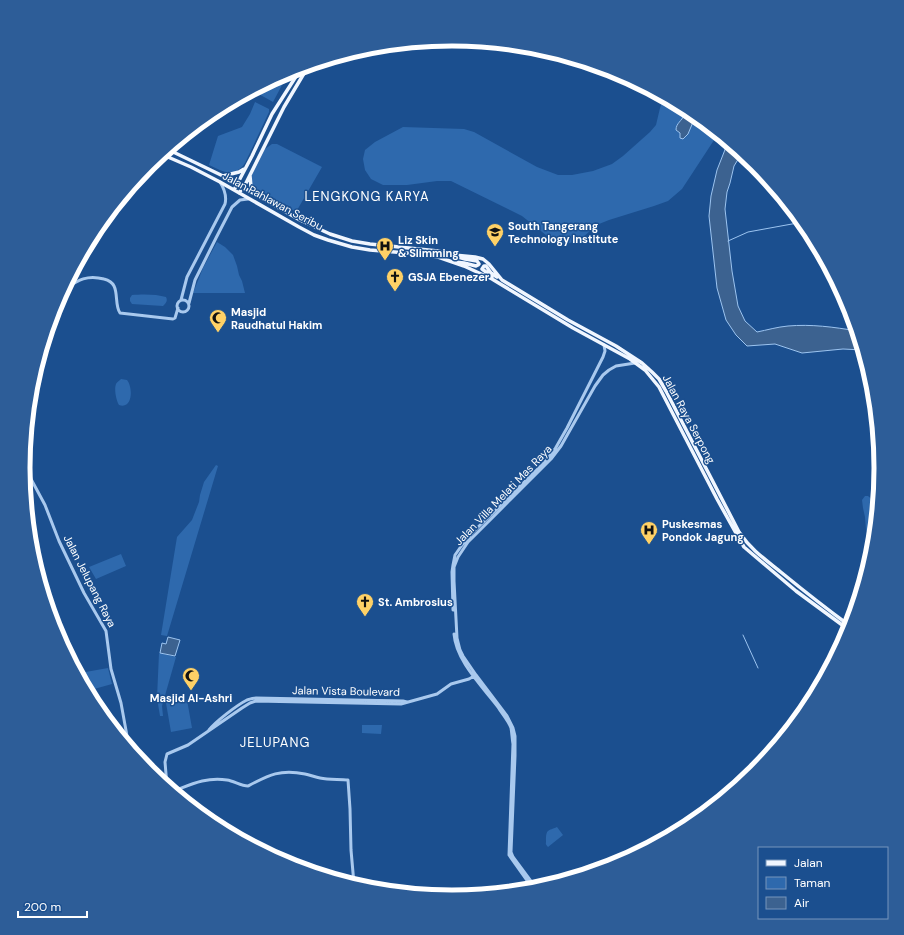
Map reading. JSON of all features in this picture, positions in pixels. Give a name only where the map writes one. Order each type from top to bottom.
[{"type":"main road","points":[[239,193],[250,175],[284,107],[304,73]]},
{"type":"main road","points":[[234,190],[272,114],[296,76]]},
{"type":"main road","name":"Jalan Pahlawan Seribu","points":[[172,152],[237,183],[300,220],[330,234],[352,241],[424,249],[454,255]]},
{"type":"main road","points":[[252,156],[252,161],[255,162],[258,159]]},
{"type":"main road","name":"Jalan Pahlawan Seribu","points":[[167,157],[220,182],[314,235],[328,240],[370,250],[438,257],[452,262]]},
{"type":"main road","points":[[223,176],[239,172],[244,169]]},
{"type":"main road","points":[[250,175],[252,190],[260,197]]},
{"type":"main road","points":[[452,262],[476,266],[479,265],[477,261],[454,255]]},
{"type":"main road","name":"Jalan Raya Serpong","points":[[454,255],[483,259],[502,280],[635,358],[648,368],[663,385],[730,519]]},
{"type":"main road","name":"Jalan Raya Serpong","points":[[452,262],[492,279],[645,370],[655,381],[730,519],[747,543],[788,582],[843,626]]},
{"type":"main road","points":[[492,279],[490,275],[482,269],[484,266],[486,266],[493,274],[502,280]]},
{"type":"main road","points":[[678,424],[682,422]]},
{"type":"main road","name":"Jalan Raya Serpong","points":[[788,582],[845,622]]},
{"type":"street","points":[[73,284],[80,279],[88,278],[98,278],[109,281],[114,286],[120,313],[173,320],[175,318],[178,303],[187,277],[225,204],[226,192],[220,182]]},
{"type":"street","points":[[178,308],[182,311],[186,311],[189,307],[188,303],[195,280],[232,207],[237,201],[250,199]]},
{"type":"street","points":[[180,300],[184,300],[188,303]]},
{"type":"street","name":"Jalan Villa Melati Mas Raya","points":[[530,882],[511,857],[515,736],[507,716],[474,676],[460,650],[457,636],[454,567],[456,559],[463,546],[474,531],[544,463],[555,449],[603,357],[605,351],[604,346]]},
{"type":"street","name":"Jalan Villa Melati Mas Raya","points":[[463,546],[551,459],[564,442],[595,386],[603,375],[616,366],[635,363]]},
{"type":"street","name":"Jalan Jelupang Raya","points":[[30,476],[46,506],[59,541],[84,593],[106,631],[112,669],[121,703],[127,736]]},
{"type":"street","points":[[407,702],[437,694],[451,684],[474,676]]},
{"type":"street","name":"Jalan Vista Boulevard","points":[[166,778],[165,762],[167,754],[188,745],[208,731],[212,725],[249,701],[258,698],[404,700],[407,702]]},
{"type":"street","name":"Jalan Vista Boulevard","points":[[249,701],[400,704],[407,702]]},
{"type":"street","points":[[179,789],[210,779],[229,780],[246,786],[268,776],[284,772],[294,772],[321,778],[348,780],[353,877]]},
{"type":"green space","points":[[284,81],[273,102],[257,93]]},
{"type":"green space","points":[[255,102],[269,109],[269,112],[245,163],[237,171],[232,172],[223,171],[209,165],[218,136],[242,127]]},
{"type":"green space","points":[[662,102],[715,138],[682,189],[668,201],[599,224],[581,239],[564,245],[556,243],[522,216],[451,181],[437,181],[407,185],[383,185],[371,179],[365,170],[363,159],[365,150],[375,142],[403,127],[464,129],[474,132],[537,167],[558,175],[572,175],[593,171],[612,164],[650,132],[656,125]]},
{"type":"green space","points":[[272,144],[277,144],[322,167],[296,212],[291,209],[291,207],[276,203],[260,194],[253,186],[251,179],[252,175],[265,149]]},
{"type":"green space","points":[[217,242],[233,255],[245,293],[193,293],[203,268]]},
{"type":"green space","points":[[132,295],[158,295],[166,297],[167,301],[163,306],[132,304],[130,298]]},
{"type":"green space","points":[[121,379],[127,380],[131,392],[129,401],[124,406],[119,405],[115,392],[115,386]]},
{"type":"green space","points":[[216,465],[218,466],[167,636],[161,635],[177,537],[192,520],[199,502],[204,482]]},
{"type":"green space","points":[[865,496],[868,496],[872,500],[869,533],[866,530],[862,500]]},
{"type":"green space","points":[[121,554],[126,566],[96,579],[89,567]]},
{"type":"green space","points":[[159,653],[176,657],[162,706],[163,716],[160,716],[157,698]]},
{"type":"green space","points":[[108,668],[112,684],[94,689],[84,672]]},
{"type":"green space","points":[[187,700],[192,728],[171,732],[166,703]]},
{"type":"green space","points":[[362,725],[382,725],[381,734],[362,733]]},
{"type":"green space","points":[[557,827],[563,835],[548,847],[546,844],[547,832]]},
{"type":"water","points":[[684,116],[693,122],[688,134],[683,139],[680,138],[680,133],[676,130]]},
{"type":"water","points":[[726,147],[739,158],[734,166],[727,192],[725,209],[732,271],[738,306],[745,321],[757,332],[784,326],[797,325],[831,327],[851,330],[857,350],[843,349],[802,353],[775,344],[747,346],[736,335],[726,320],[717,288],[709,216],[711,196],[717,170]]},
{"type":"water","points":[[168,637],[180,640],[175,656],[160,653],[162,643],[166,644]]},
{"type":"waterway","points":[[728,241],[748,232],[796,223]]},
{"type":"waterway","points":[[743,635],[758,668]]},
{"type":"place","name":"South Tangerang Technology Institute","points":[[495,247]]},
{"type":"place","name":"Liz Skin & Slimming","points":[[385,261]]},
{"type":"place","name":"GSJA Ebenezer","points":[[395,292]]},
{"type":"place","name":"Masjid Raudhatul Hakim","points":[[218,333]]},
{"type":"place","name":"Puskesmas Pondok Jagung","points":[[649,545]]},
{"type":"place","name":"St. Ambrosius","points":[[365,617]]},
{"type":"place","name":"Masjid Al-Ashri","points":[[191,691]]},
{"type":"district","name":"LENGKONG KARYA","points":[[367,196]]},
{"type":"district","name":"JELUPANG","points":[[275,742]]}]
